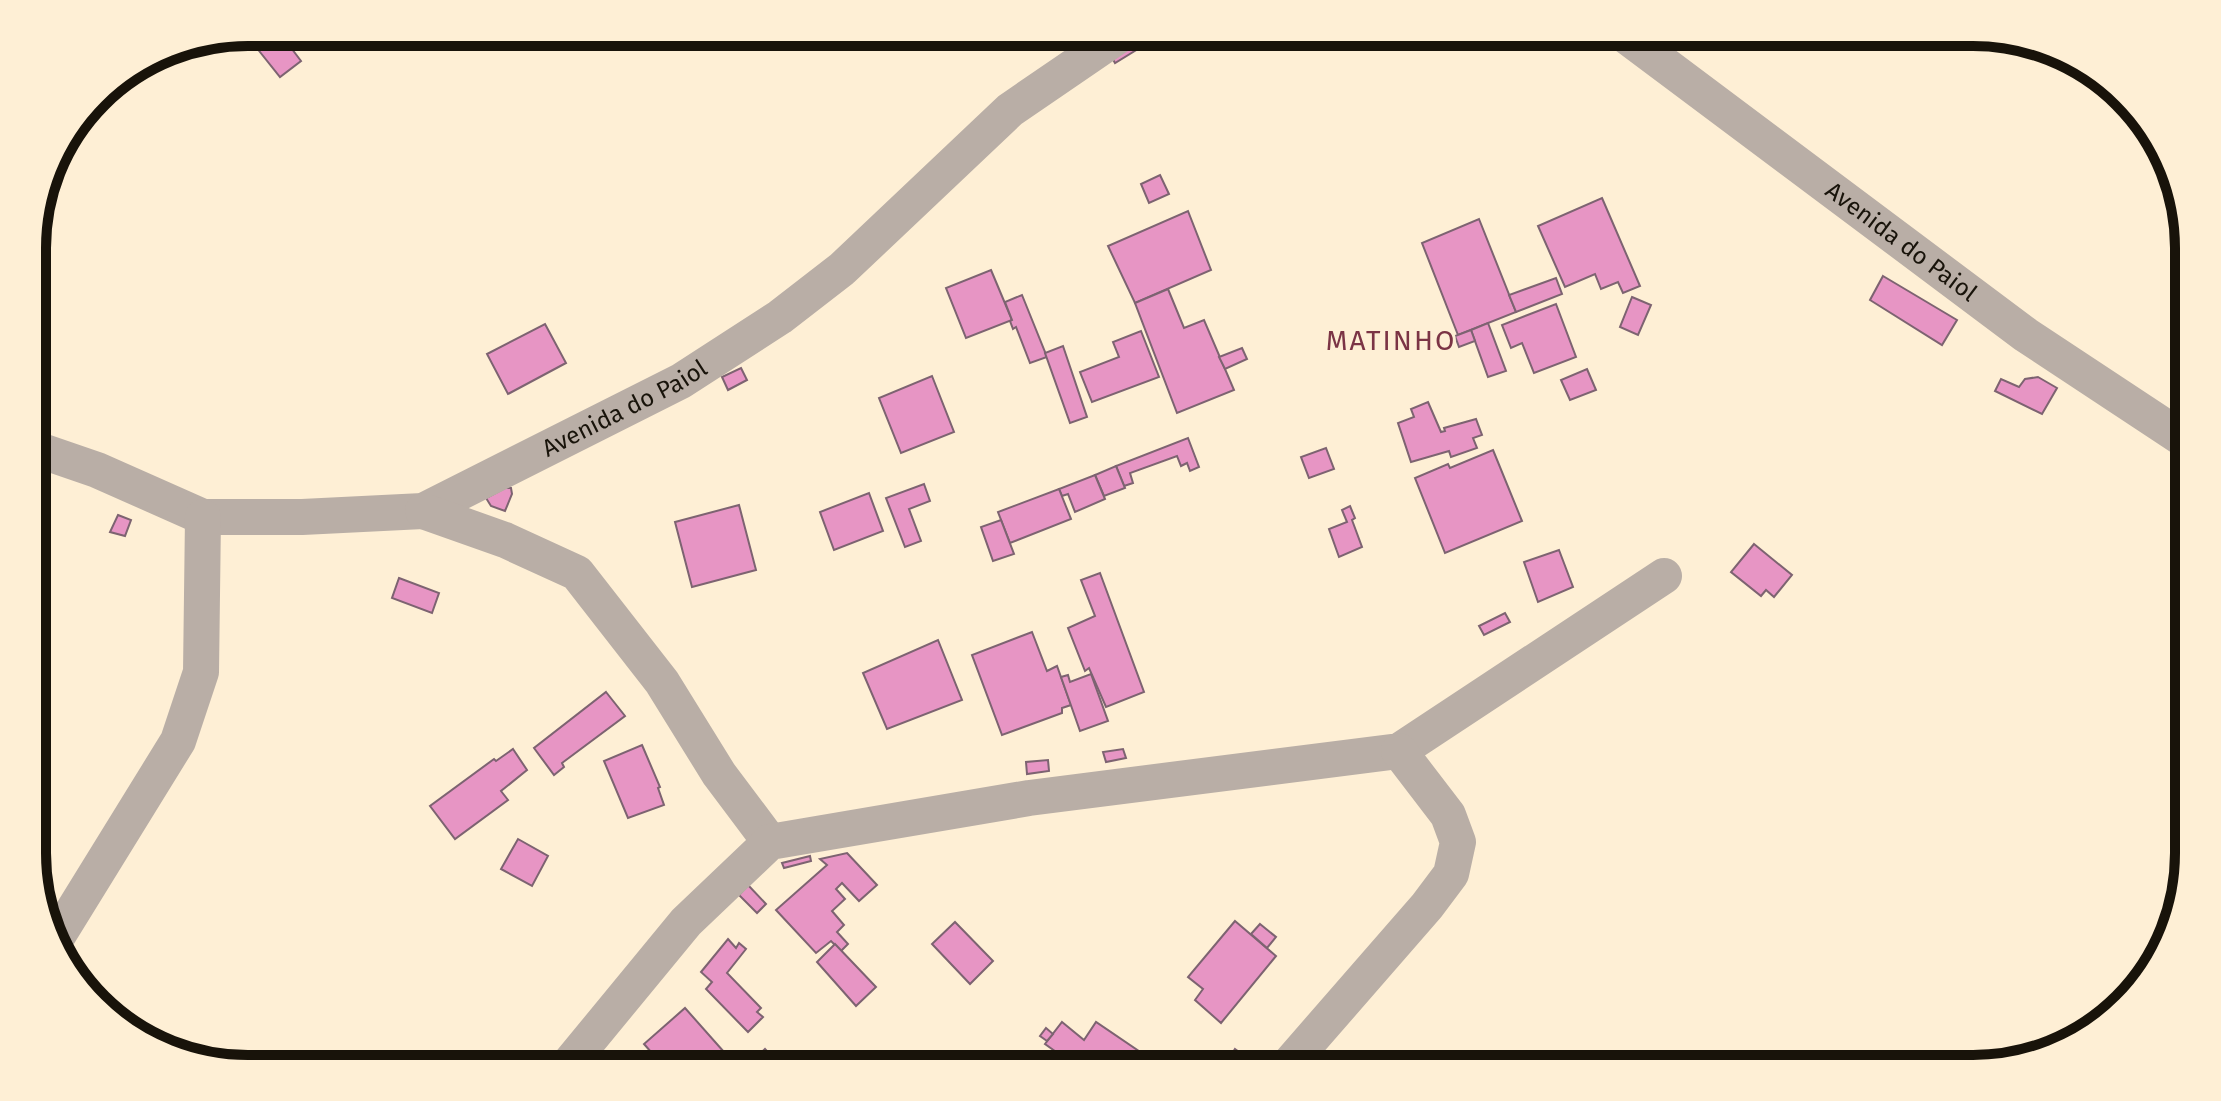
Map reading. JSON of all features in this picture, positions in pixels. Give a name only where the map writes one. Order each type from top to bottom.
[{"type":"street","name":"Avenida do Paiol","points":[[46,452],[97,470],[203,517],[345,516],[423,511],[681,381],[780,317],[842,269],[1010,110],[1104,46]]},
{"type":"street","name":"Avenida do Paiol","points":[[1640,46],[2026,335],[2175,433]]},
{"type":"street","points":[[423,511],[505,540],[577,573],[662,682],[719,774],[770,842]]},
{"type":"street","points":[[61,930],[178,741],[201,672],[203,517]]},
{"type":"street","points":[[577,1055],[686,922],[770,842],[1029,798],[1399,751],[1664,576]]},
{"type":"street","points":[[1297,1055],[1427,906],[1451,874],[1458,842],[1448,815],[1399,751]]},
{"type":"building","points":[[290,46],[301,61],[280,77],[256,47]]},
{"type":"building","points":[[1124,46],[1136,46],[1138,49],[1115,63],[1110,54]]},
{"type":"building","points":[[1160,175],[1169,194],[1149,203],[1141,184]]},
{"type":"building","points":[[1602,198],[1640,286],[1623,293],[1618,282],[1601,289],[1595,274],[1565,287],[1538,226]]},
{"type":"building","points":[[1188,211],[1211,270],[1135,303],[1108,246]]},
{"type":"building","points":[[1479,219],[1516,312],[1458,335],[1422,243]]},
{"type":"building","points":[[991,270],[1012,320],[966,338],[946,288]]},
{"type":"building","points":[[1883,276],[1957,320],[1942,345],[1870,300]]},
{"type":"building","points":[[1556,278],[1562,294],[1516,312],[1509,295]]},
{"type":"building","points":[[1168,289],[1184,328],[1204,320],[1234,390],[1177,413],[1135,303]]},
{"type":"building","points":[[1022,295],[1047,357],[1030,363],[1016,327],[1013,329],[1005,302]]},
{"type":"building","points":[[1632,297],[1651,305],[1638,335],[1620,327]]},
{"type":"building","points":[[1556,304],[1576,357],[1534,373],[1522,343],[1511,348],[1502,325]]},
{"type":"building","points":[[1488,323],[1506,371],[1488,377],[1471,330]]},
{"type":"building","points":[[545,324],[566,363],[508,394],[487,354]]},
{"type":"building","points":[[1471,330],[1475,341],[1459,347],[1455,336]]},
{"type":"building","points":[[1141,331],[1159,377],[1092,402],[1080,372],[1119,357],[1113,342]]},
{"type":"building","points":[[1063,346],[1087,417],[1070,423],[1045,353]]},
{"type":"building","points":[[1242,348],[1247,359],[1225,369],[1219,357]]},
{"type":"building","points":[[741,368],[747,380],[728,390],[722,377]]},
{"type":"building","points":[[1587,369],[1596,390],[1570,400],[1561,380]]},
{"type":"building","points":[[932,376],[954,432],[901,453],[879,398]]},
{"type":"building","points":[[2038,377],[2057,388],[2042,414],[1995,391],[2001,379],[2019,387],[2025,379]]},
{"type":"building","points":[[1428,402],[1441,432],[1445,431],[1444,428],[1476,419],[1482,435],[1473,438],[1477,448],[1451,457],[1449,451],[1411,462],[1398,423],[1414,417],[1411,409]]},
{"type":"building","points":[[1188,438],[1199,467],[1190,471],[1187,463],[1181,466],[1177,456],[1130,473],[1133,483],[1124,486],[1116,466]]},
{"type":"building","points":[[1326,448],[1334,469],[1309,478],[1301,457]]},
{"type":"building","points":[[1493,450],[1522,521],[1445,553],[1415,478],[1448,464],[1450,468]]},
{"type":"building","points":[[1116,466],[1125,488],[1104,496],[1095,475]]},
{"type":"building","points":[[1095,475],[1105,499],[1075,512],[1068,494],[1062,496],[1059,489]]},
{"type":"building","points":[[924,484],[930,501],[909,509],[921,541],[905,547],[886,498]]},
{"type":"building","points":[[511,488],[512,494],[505,511],[491,506],[486,498]]},
{"type":"building","points":[[1059,489],[1071,519],[1010,543],[998,512]]},
{"type":"building","points":[[869,493],[883,531],[834,550],[820,512]]},
{"type":"building","points":[[739,505],[756,570],[692,587],[675,522]]},
{"type":"building","points":[[1350,506],[1362,547],[1339,557],[1329,529],[1347,522],[1342,510]]},
{"type":"building","points":[[118,515],[131,520],[125,536],[110,532]]},
{"type":"building","points":[[1001,520],[1014,554],[993,561],[981,527]]},
{"type":"building","points":[[1754,544],[1792,575],[1774,597],[1766,590],[1761,596],[1731,572]]},
{"type":"building","points":[[1559,550],[1573,587],[1538,602],[1524,562]]},
{"type":"building","points":[[1100,573],[1144,692],[1106,707],[1089,668],[1085,671],[1068,628],[1095,616],[1081,580]]},
{"type":"building","points":[[399,578],[439,593],[432,613],[392,598]]},
{"type":"building","points":[[1505,613],[1510,622],[1484,635],[1479,626]]},
{"type":"building","points":[[1032,632],[1047,671],[1057,666],[1071,705],[1062,708],[1062,713],[1002,735],[972,655]]},
{"type":"building","points":[[938,640],[962,700],[887,729],[863,673]]},
{"type":"building","points":[[1091,674],[1108,721],[1080,731],[1061,677],[1068,675],[1070,682]]},
{"type":"building","points":[[606,692],[625,716],[562,763],[564,767],[554,775],[534,748]]},
{"type":"building","points":[[642,745],[660,787],[664,805],[628,818],[604,761]]},
{"type":"building","points":[[513,749],[527,770],[501,791],[508,800],[455,839],[430,806],[494,759],[496,761]]},
{"type":"building","points":[[1123,749],[1126,758],[1106,762],[1103,752]]},
{"type":"building","points":[[1048,760],[1049,771],[1027,774],[1026,762]]},
{"type":"building","points":[[518,839],[548,856],[532,886],[501,869]]},
{"type":"building","points":[[847,853],[877,885],[859,901],[842,883],[836,889],[845,899],[832,911],[844,925],[837,932],[848,944],[841,951],[831,941],[816,953],[776,910],[827,865],[820,859]]},
{"type":"building","points":[[810,856],[811,861],[784,868],[782,863]]},
{"type":"building","points":[[748,885],[766,904],[757,913],[739,895]]},
{"type":"building","points":[[1235,921],[1276,956],[1221,1023],[1195,1000],[1203,989],[1188,977]]},
{"type":"building","points":[[955,922],[993,961],[970,984],[932,944]]},
{"type":"building","points":[[1260,924],[1276,937],[1267,948],[1251,934]]},
{"type":"building","points":[[728,939],[736,948],[739,943],[746,949],[727,973],[761,1008],[757,1012],[763,1017],[748,1032],[706,989],[712,982],[701,972]]},
{"type":"building","points":[[835,944],[876,987],[856,1006],[817,962]]},
{"type":"building","points":[[685,1008],[727,1055],[654,1055],[644,1044]]},
{"type":"building","points":[[1062,1022],[1084,1040],[1096,1022],[1145,1055],[1058,1055],[1045,1044]]},
{"type":"building","points":[[1046,1028],[1053,1034],[1047,1041],[1040,1036]]},
{"type":"district","name":"MATINHO","points":[[1391,340]]}]
